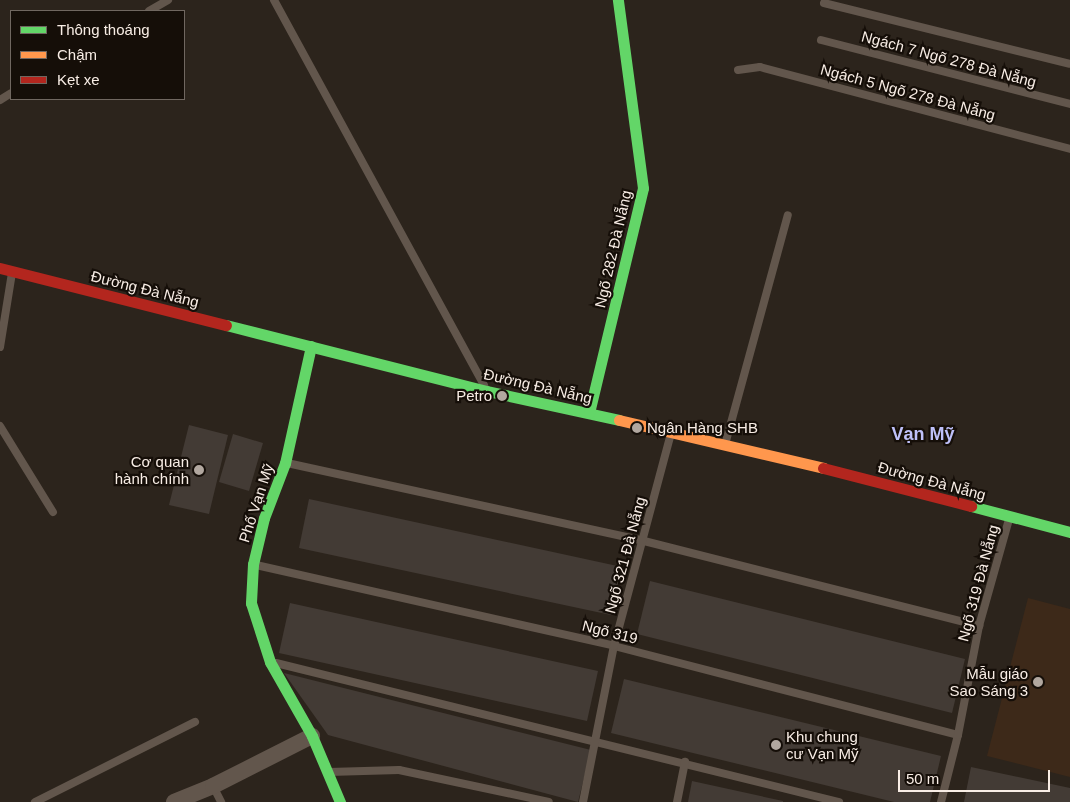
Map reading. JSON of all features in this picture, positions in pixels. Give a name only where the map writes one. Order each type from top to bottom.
[{"type":"main road","name":"Ngõ 282 Đà Nẵng","points":[[589,413],[643,188],[618,0]]},
{"type":"main road","name":"Đường Đà Nẵng","points":[[0,268],[487,391],[671,433],[725,443],[1070,532]]},
{"type":"main road","name":"Phố Vạn Mỹ","points":[[311,346],[285,463],[264,518],[252,564],[252,603],[270,662],[312,736],[340,802]]},
{"type":"street","points":[[174,802],[213,786],[312,736]]},
{"type":"lane","points":[[151,10],[168,0]]},
{"type":"lane","points":[[274,0],[487,391]]},
{"type":"lane","points":[[824,3],[1070,64]]},
{"type":"lane","name":"Ngách 7 Ngõ 278 Đà Nẵng","points":[[821,40],[1070,104]]},
{"type":"lane","name":"Ngách 5 Ngõ 278 Đà Nẵng","points":[[738,70],[760,67],[1070,149]]},
{"type":"lane","points":[[725,443],[788,215]]},
{"type":"lane","points":[[0,347],[12,271]]},
{"type":"lane","points":[[0,426],[53,512]]},
{"type":"lane","name":"Ngõ 321 Đà Nẵng","points":[[583,802],[614,646],[644,541],[671,433]]},
{"type":"lane","points":[[285,463],[644,541],[979,626]]},
{"type":"lane","name":"Ngõ 319 Đà Nẵng","points":[[941,802],[958,735],[979,626],[1010,517]]},
{"type":"lane","name":"Ngõ 319","points":[[252,564],[614,646],[958,735]]},
{"type":"lane","points":[[270,662],[596,740],[840,802]]},
{"type":"lane","points":[[35,802],[195,722]]},
{"type":"lane","points":[[677,802],[685,762]]},
{"type":"lane","points":[[328,772],[399,770],[549,802]]},
{"type":"lane","points":[[213,786],[220,802]]},
{"type":"shaded area","name":"Mẫu giáo Sao Sáng 3","points":[[1028,598],[1070,609],[1070,777],[987,756]]},
{"type":"building","name":"Cơ quan hành chính","points":[[189,425],[228,435],[209,514],[169,505]]},
{"type":"building","points":[[233,434],[263,443],[249,491],[219,482]]},
{"type":"building","points":[[309,499],[622,567],[611,615],[299,548]]},
{"type":"building","name":"Khu chung cư Vạn Mỹ","points":[[650,581],[965,659],[952,713],[637,634]]},
{"type":"building","points":[[290,603],[598,671],[587,721],[279,653]]},
{"type":"building","points":[[284,673],[591,750],[578,802],[328,735]]},
{"type":"building","name":"Khu chung cư Vạn Mỹ","points":[[624,679],[941,756],[930,802],[894,802],[611,733]]},
{"type":"building","points":[[971,767],[1070,788],[1070,802],[964,802]]},
{"type":"building","name":"Khu chung cư Vạn Mỹ","points":[[692,781],[783,801],[783,802],[688,802]]},
{"type":"traffic: fast","points":[[589,413],[643,188],[618,0]]},
{"type":"traffic: fast","points":[[226,325],[487,391],[619,420]]},
{"type":"traffic: fast","points":[[311,346],[285,463],[264,518],[253,564],[251,603],[270,662],[312,736],[340,802]]},
{"type":"traffic: fast","points":[[971,506],[1070,532]]},
{"type":"traffic: slow","points":[[619,420],[823,468]]},
{"type":"traffic: jam","points":[[0,268],[226,325]]},
{"type":"traffic: jam","points":[[823,468],[971,506]]},
{"type":"place","name":"Petro","points":[[502,396]]},
{"type":"place","name":"Ngân Hàng SHB","points":[[637,428]]},
{"type":"place","name":"Cơ quan hành chính","points":[[199,470]]},
{"type":"place","name":"Mẫu giáo Sao Sáng 3","points":[[1038,682]]},
{"type":"place","name":"Khu chung cư Vạn Mỹ","points":[[776,745]]},
{"type":"district","name":"Vạn Mỹ","points":[[923,434]]}]
